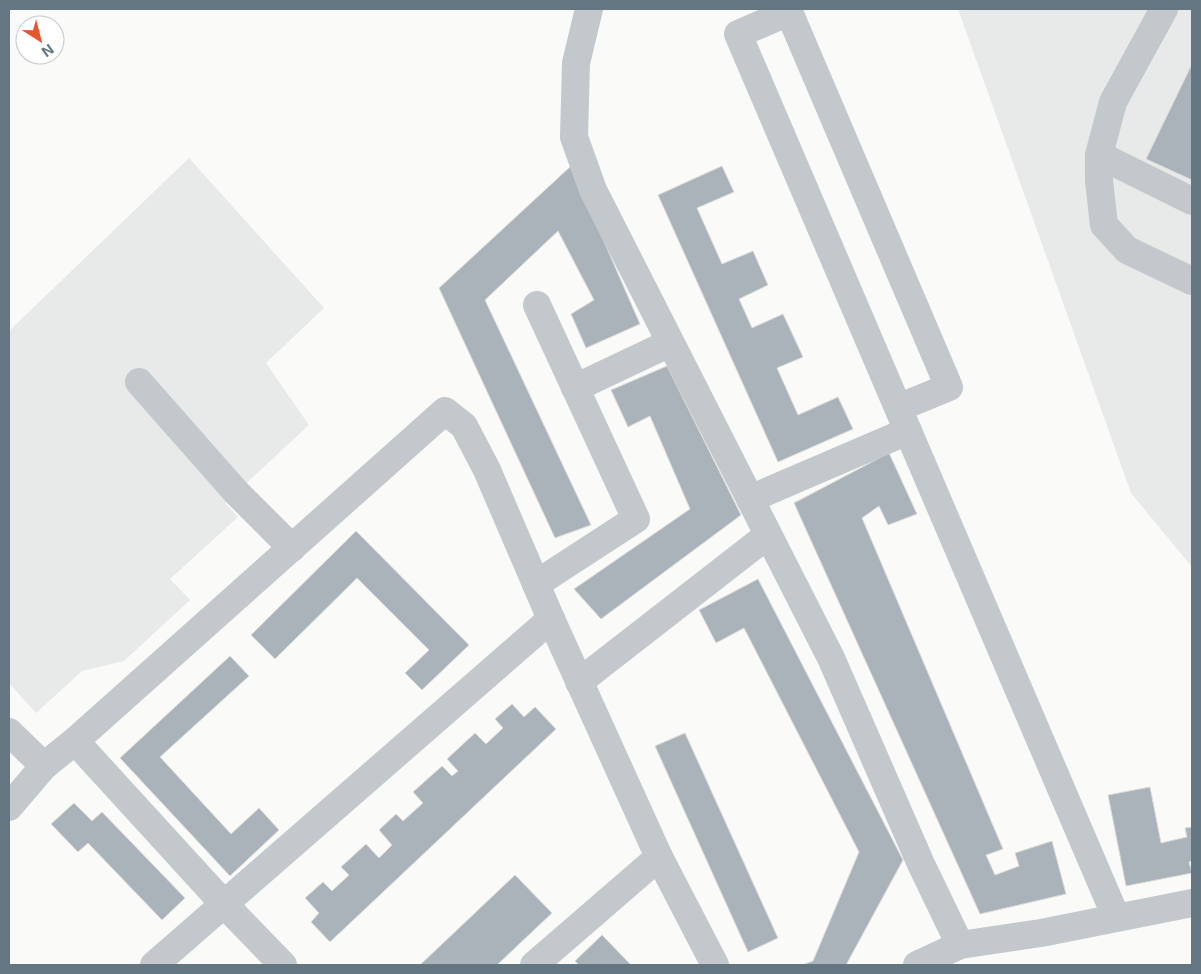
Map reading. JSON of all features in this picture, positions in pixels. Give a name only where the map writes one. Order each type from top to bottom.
[{"type":"street","points":[[589,9],[576,64],[574,137],[594,190],[830,658],[921,864],[960,945]]},
{"type":"street","points":[[1164,9],[1113,102],[1099,155],[1099,181],[1104,224],[1127,250],[1192,281]]},
{"type":"street","points":[[750,499],[903,420],[949,387],[788,12],[738,34],[903,420],[1116,917]]},
{"type":"street","points":[[1099,155],[1192,201]]},
{"type":"street","points":[[536,584],[636,519],[537,305]]},
{"type":"street","points":[[575,388],[670,343]]},
{"type":"street","points":[[140,382],[236,492],[292,548]]},
{"type":"street","points":[[9,807],[44,766],[75,741],[445,411],[464,426],[482,461],[551,619],[659,856],[715,965]]},
{"type":"street","points":[[580,682],[768,535]]},
{"type":"street","points":[[154,965],[551,619]]},
{"type":"street","points":[[9,732],[44,766]]},
{"type":"street","points":[[75,741],[224,904],[283,965]]},
{"type":"street","points":[[534,965],[659,856]]},
{"type":"street","points":[[917,965],[960,945],[1041,934],[1116,917],[1192,903]]},
{"type":"shaded area","points":[[958,9],[1192,9],[1192,567],[1131,493]]},
{"type":"shaded area","points":[[189,158],[324,308],[266,363],[309,425],[225,503],[238,517],[170,579],[190,600],[124,661],[82,671],[36,713],[9,683],[9,331]]},
{"type":"building","points":[[1192,64],[1192,180],[1146,159]]},
{"type":"building","points":[[571,166],[640,324],[586,348],[571,314],[594,300],[558,231],[485,300],[591,525],[555,538],[439,288]]},
{"type":"building","points":[[722,166],[734,192],[697,208],[722,264],[753,251],[768,285],[739,299],[752,328],[783,314],[803,357],[777,368],[798,415],[838,397],[853,429],[778,462],[658,195]]},
{"type":"building","points":[[667,366],[741,515],[601,619],[574,589],[690,509],[650,416],[628,427],[611,390]]},
{"type":"building","points":[[889,453],[917,514],[888,525],[879,506],[862,518],[1003,849],[986,855],[995,875],[1019,866],[1015,853],[1052,841],[1066,894],[980,914],[794,503]]},
{"type":"building","points":[[356,531],[469,645],[422,690],[405,673],[429,650],[357,578],[275,659],[251,635]]},
{"type":"building","points":[[758,579],[903,860],[846,965],[802,965],[813,961],[859,852],[744,628],[716,643],[699,610]]},
{"type":"building","points":[[230,656],[249,676],[160,757],[231,834],[259,808],[279,830],[230,876],[120,758]]},
{"type":"building","points":[[512,704],[524,717],[535,707],[556,729],[330,942],[311,922],[319,913],[305,898],[323,882],[332,891],[349,875],[341,867],[366,844],[379,858],[392,845],[379,830],[396,814],[403,821],[423,803],[413,792],[442,766],[452,776],[458,771],[447,759],[475,733],[486,744],[503,728],[495,719]]},
{"type":"building","points":[[685,733],[778,938],[748,952],[655,746]]},
{"type":"building","points":[[1150,787],[1161,843],[1187,837],[1185,828],[1192,827],[1192,861],[1189,862],[1192,873],[1126,886],[1108,795]]},
{"type":"building","points":[[74,803],[92,821],[102,812],[185,898],[162,920],[88,843],[78,852],[51,824]]},
{"type":"building","points":[[515,875],[552,913],[497,965],[420,965]]},
{"type":"building","points":[[602,935],[631,965],[579,965],[575,961]]}]
